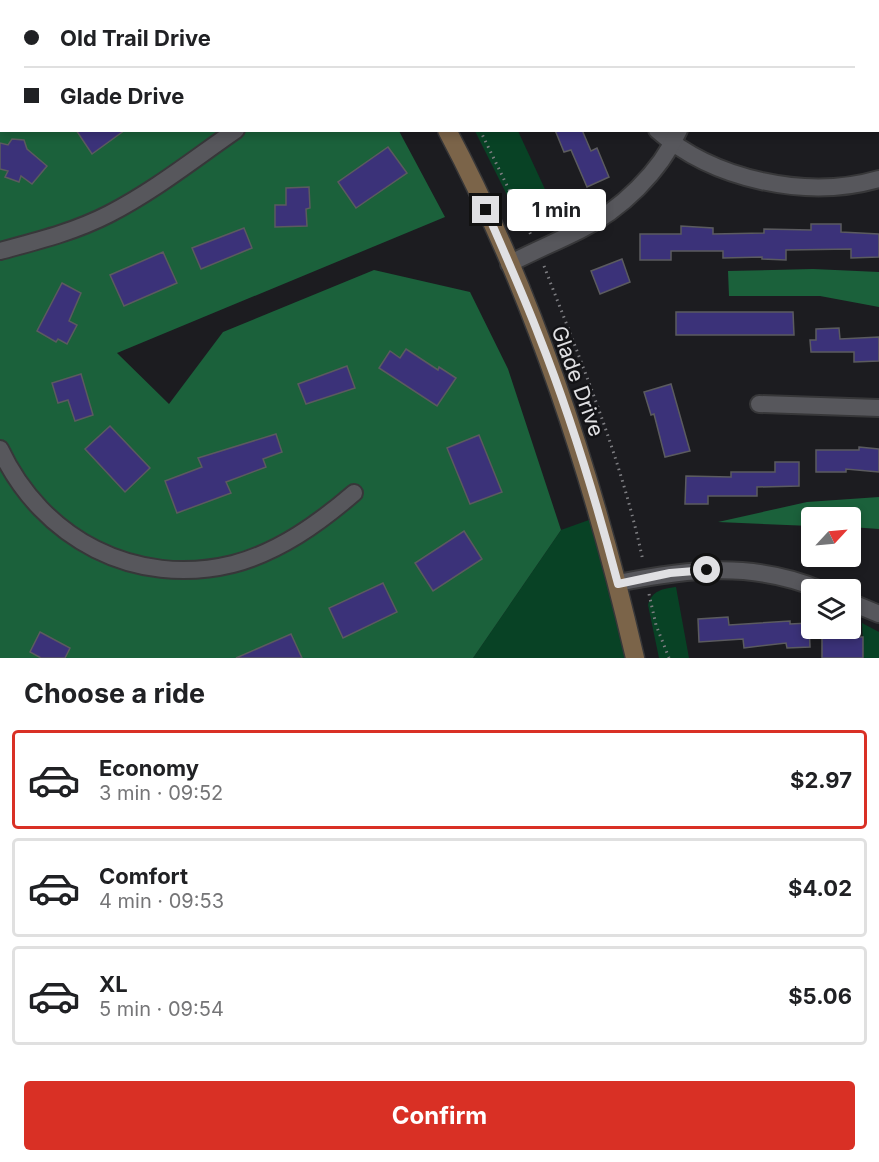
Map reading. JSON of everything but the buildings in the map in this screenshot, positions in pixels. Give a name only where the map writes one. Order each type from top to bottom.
[{"type":"street","points":[[0,251],[51,238],[108,215],[145,194],[233,132]]},
{"type":"street","name":"Glade Drive","points":[[448,132],[509,264],[572,426],[600,516],[635,658]]},
{"type":"street","points":[[509,264],[582,229],[609,211],[635,190],[657,166],[676,137],[701,160],[735,174],[768,182],[801,186],[837,186],[879,179]]},
{"type":"street","points":[[759,404],[879,408]]},
{"type":"street","points":[[0,449],[21,486],[40,509],[63,530],[89,547],[115,558],[153,568],[177,571],[206,569],[255,556],[299,535],[333,512],[354,493]]},
{"type":"street","points":[[618,584],[670,573],[707,570],[744,571],[780,576],[801,583]]},
{"type":"street","points":[[861,607],[879,614]]},
{"type":"path","points":[[481,132],[538,249],[588,381],[615,460],[656,625],[669,658]]},
{"type":"green space","points":[[0,132],[400,132],[445,217],[117,353],[169,404],[223,332],[374,270],[470,292],[508,369],[561,530],[473,658],[0,658]]},
{"type":"green space","points":[[476,132],[518,132],[556,213],[530,218],[515,211]]},
{"type":"green space","points":[[813,269],[879,272],[879,307],[820,296],[729,296],[728,271]]},
{"type":"green space","points":[[879,497],[879,529],[861,528],[861,507],[801,507],[801,526],[718,522],[807,502]]},
{"type":"green space","points":[[600,516],[632,658],[473,658],[561,530]]},
{"type":"green space","points":[[676,587],[689,658],[659,658],[648,605],[655,593]]},
{"type":"green space","points":[[862,623],[879,632],[879,658],[864,658]]},
{"type":"route","points":[[486,210],[539,337],[572,426],[618,584],[670,573],[707,570]]}]
